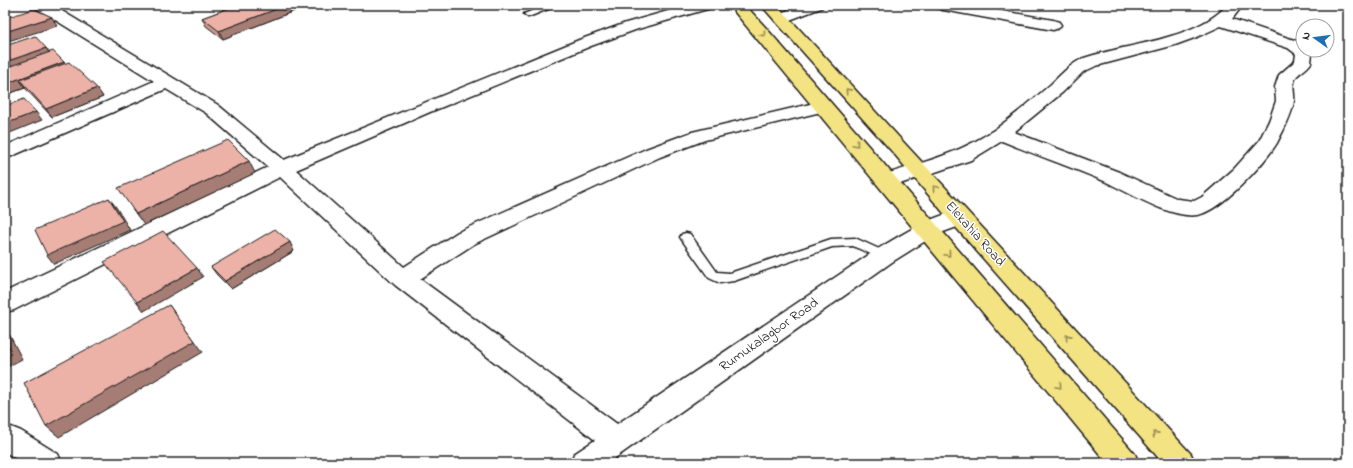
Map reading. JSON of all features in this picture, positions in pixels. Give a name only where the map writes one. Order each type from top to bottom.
[{"type":"main road","points":[[737,5],[1125,463]]},
{"type":"main road","name":"Elekahia Road","points":[[775,12],[919,170],[960,218],[1181,463]]},
{"type":"street","points":[[41,5],[212,108],[282,168],[403,279],[618,441]]},
{"type":"street","points":[[5,303],[282,168],[424,108],[585,43],[632,26],[706,5]]},
{"type":"street","points":[[775,12],[816,5]]},
{"type":"street","points":[[943,5],[1053,25]]},
{"type":"street","points":[[887,181],[964,156],[1001,134],[1057,88],[1077,68],[1090,62],[1185,36],[1220,20],[1227,15],[1235,5]]},
{"type":"street","points":[[1001,134],[1112,177],[1170,204],[1192,208],[1209,202],[1241,174],[1267,143],[1278,121],[1285,101],[1284,87],[1288,75],[1303,63],[1304,57],[1304,53],[1294,45],[1220,20]]},
{"type":"street","points":[[5,153],[168,82]]},
{"type":"street","points":[[403,279],[466,238],[653,154],[699,136],[823,106]]},
{"type":"street","name":"Rumukalagbor Road","points":[[584,463],[618,441],[884,256],[927,230],[960,218]]},
{"type":"street","points":[[11,440],[48,463]]},
{"type":"lane","points":[[528,14],[554,5]]},
{"type":"lane","points":[[686,237],[713,276],[720,278],[730,278],[831,243],[855,242],[884,256]]},
{"type":"building","points":[[237,5],[287,5],[219,31],[202,18]]},
{"type":"building","points":[[34,9],[52,17],[5,32],[5,18]]},
{"type":"building","points":[[35,36],[46,48],[5,62],[5,46]]},
{"type":"building","points":[[53,51],[64,62],[5,84],[5,68]]},
{"type":"building","points":[[69,62],[97,88],[46,109],[20,80]]},
{"type":"building","points":[[24,99],[36,112],[5,124],[5,106]]},
{"type":"building","points":[[228,140],[249,161],[136,214],[118,188]]},
{"type":"building","points":[[109,198],[123,221],[47,255],[35,230]]},
{"type":"building","points":[[275,229],[290,242],[225,281],[211,267]]},
{"type":"building","points":[[163,231],[197,268],[137,302],[104,262]]},
{"type":"building","points":[[169,305],[195,341],[46,426],[24,383]]},
{"type":"building","points":[[5,338],[10,348],[5,350]]}]
